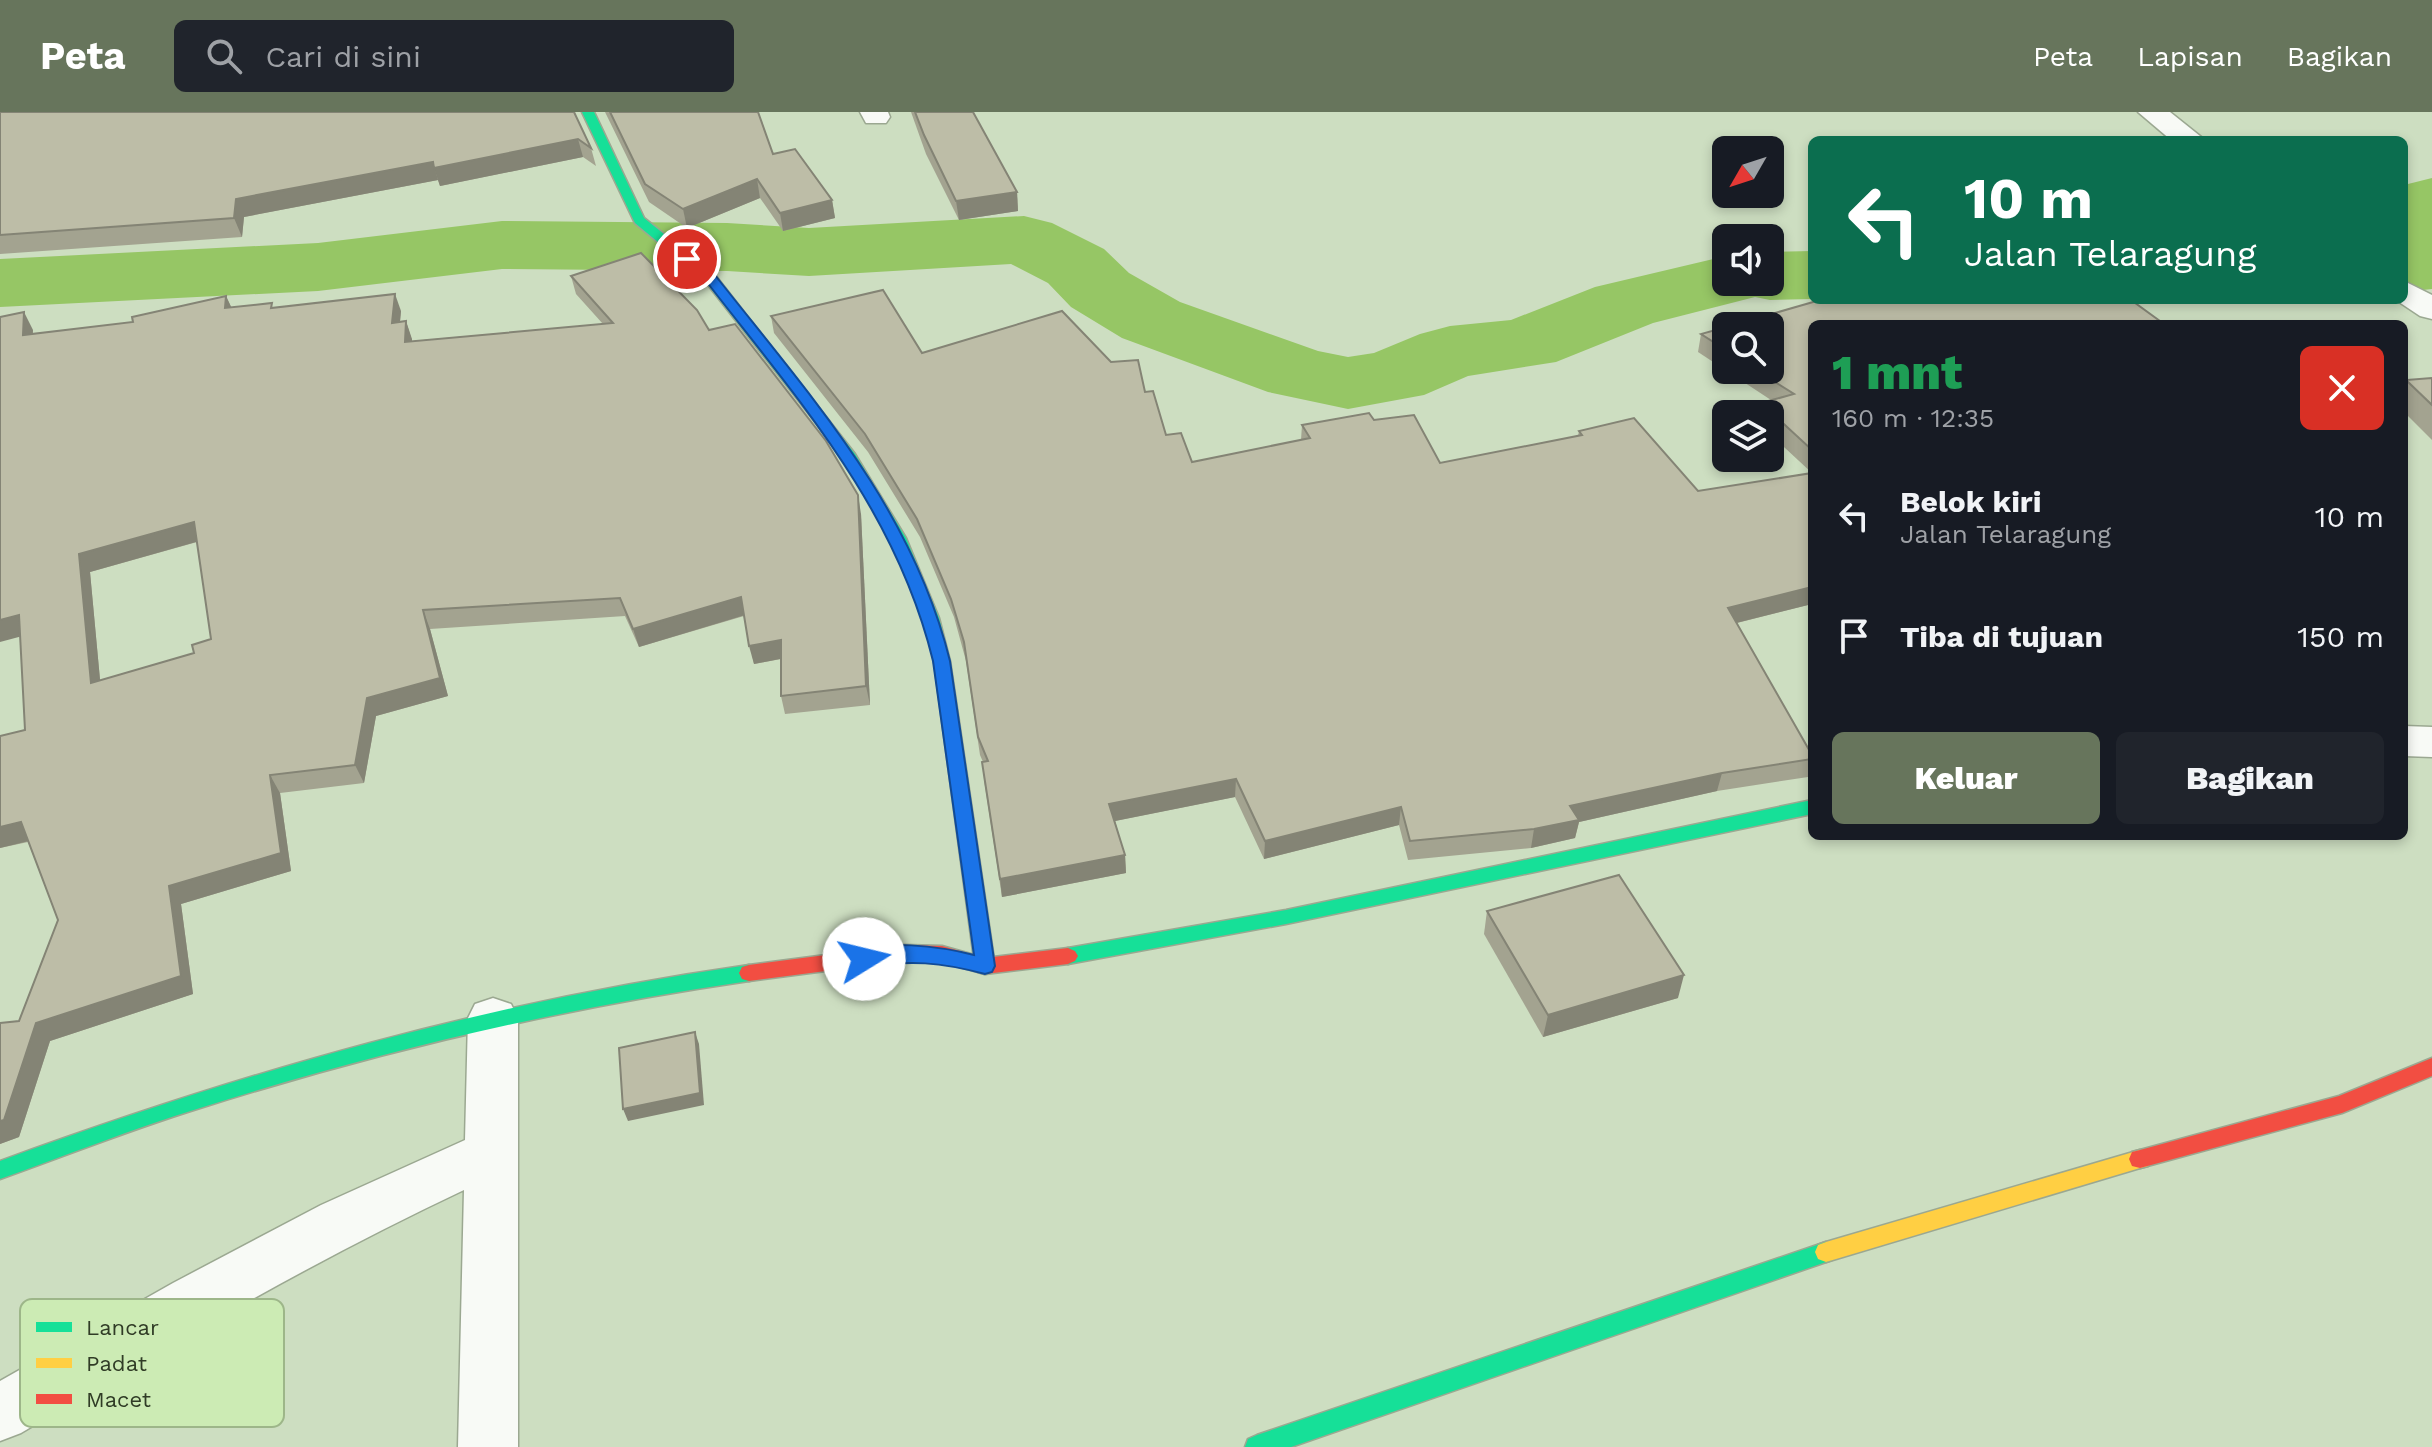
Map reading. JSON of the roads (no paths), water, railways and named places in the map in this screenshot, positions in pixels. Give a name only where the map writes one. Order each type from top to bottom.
[{"type":"street","points":[[588,112],[639,220],[710,278],[848,454],[898,538],[931,618],[942,661],[985,966]]},
{"type":"street","points":[[2152,112],[2185,136]]},
{"type":"street","points":[[2408,294],[2432,309]]},
{"type":"street","points":[[2408,741],[2432,742]]},
{"type":"street","points":[[0,1170],[199,1099],[493,1018],[670,983],[903,953],[942,954],[985,966],[1089,953],[1286,917],[1808,808]]},
{"type":"street","points":[[488,1447],[493,1018]]},
{"type":"street","points":[[1257,1447],[1811,1257],[2051,1183],[2342,1104],[2432,1067]]},
{"type":"street","points":[[197,1299],[340,1222],[490,1153]]},
{"type":"street","points":[[0,1413],[20,1401]]},
{"type":"waterway","points":[[2408,268],[2430,265],[2410,244],[2412,224],[2424,204],[2432,201]]},
{"type":"waterway","points":[[0,283],[318,267],[502,245],[727,247],[809,252],[1024,240],[1076,266],[1100,290],[1151,320],[1299,374],[1348,383],[1393,377],[1450,352],[1526,344],[1624,305],[1712,283]]},
{"type":"waterway","points":[[1784,276],[1808,275]]}]
